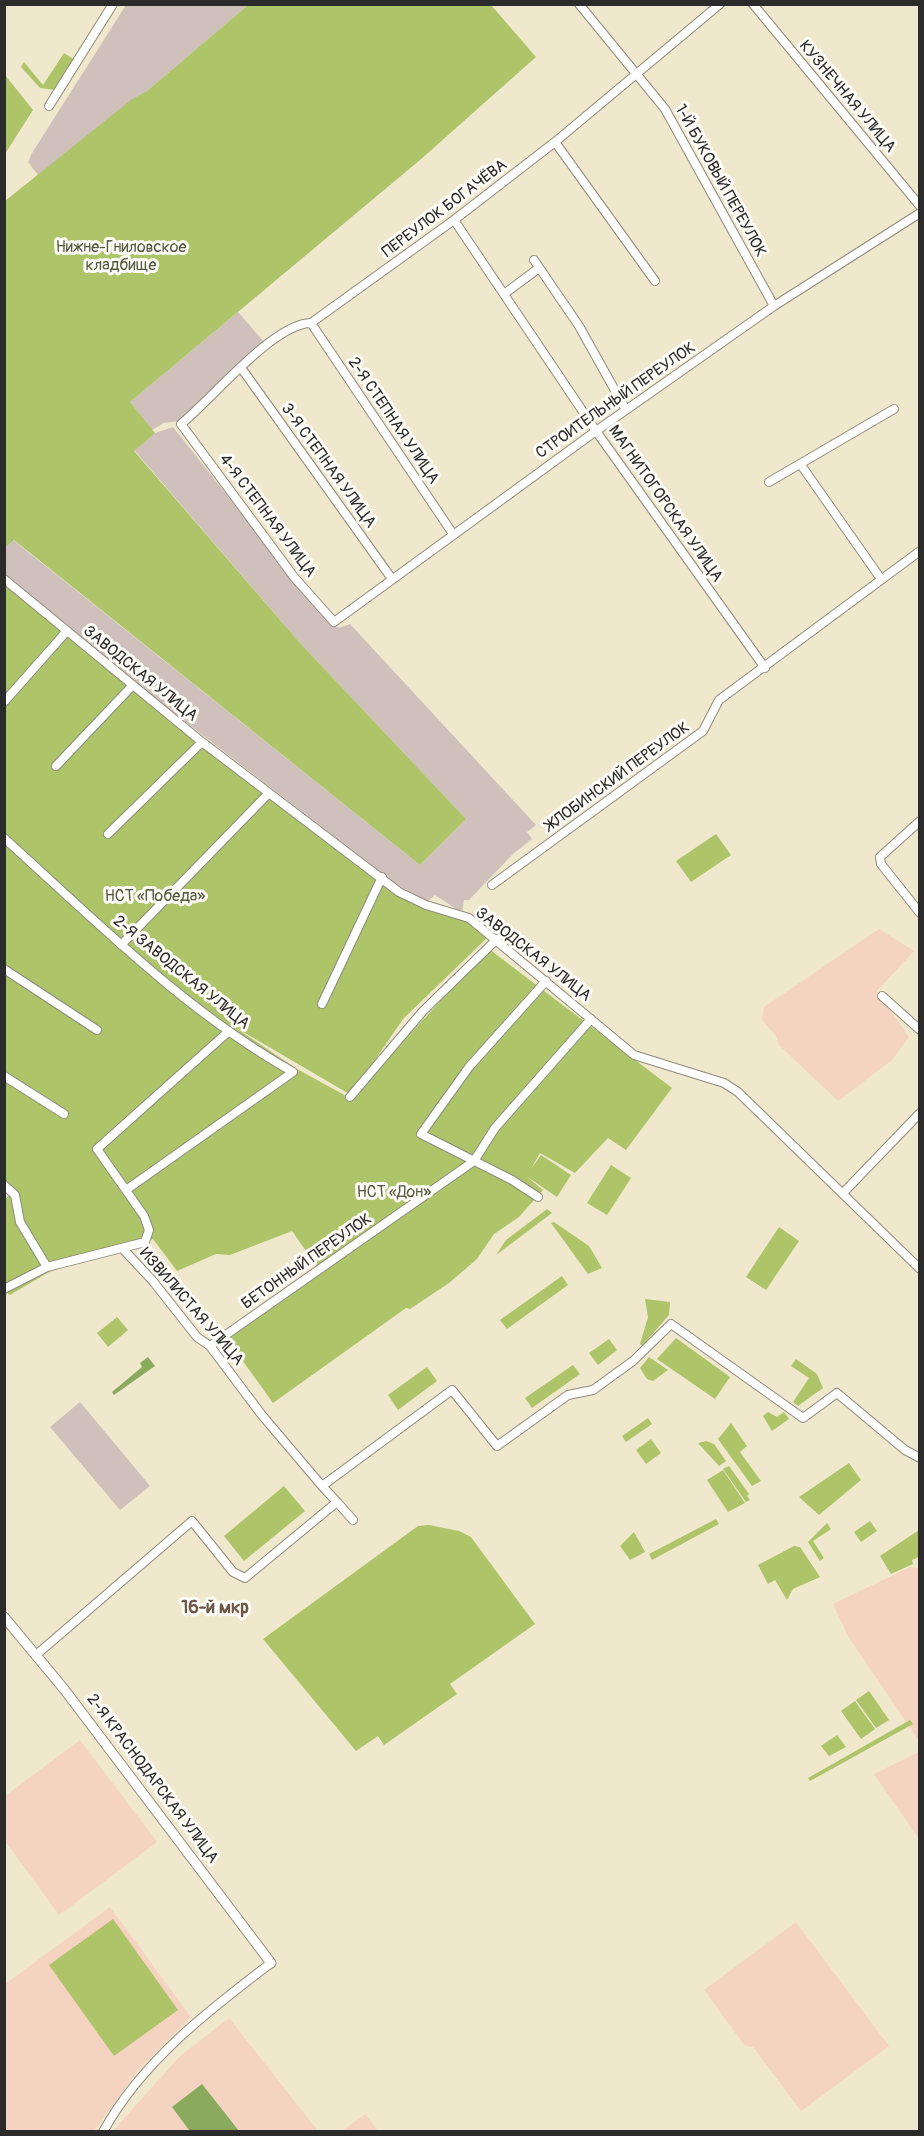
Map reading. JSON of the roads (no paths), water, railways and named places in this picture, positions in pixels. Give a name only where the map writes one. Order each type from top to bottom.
[{"type":"street","points":[[50,106],[113,4]]},
{"type":"street","points":[[579,4],[638,74]]},
{"type":"street","name":"ПЕРЕУЛОК БОГАЧЁВА","points":[[181,424],[242,369],[269,341],[300,323],[311,323],[454,220],[555,142],[720,4]]},
{"type":"street","name":"КУЗНЕЧНАЯ УЛИЦА","points":[[753,4],[920,206]]},
{"type":"street","name":"1-Й БУКОВЫЙ ПЕРЕУЛОК","points":[[638,74],[665,109],[774,306]]},
{"type":"street","points":[[555,142],[655,281]]},
{"type":"street","name":"СТРОИТЕЛЬНЫЙ ПЕРЕУЛОК","points":[[334,622],[596,431],[774,306],[920,213]]},
{"type":"street","name":"МАГНИТОГОРСКАЯ УЛИЦА","points":[[454,220],[596,431],[765,668]]},
{"type":"street","name":"МАГНИТОГОРСКАЯ УЛИЦА","points":[[534,260],[579,326],[626,410]]},
{"type":"street","points":[[504,294],[539,268]]},
{"type":"street","name":"2-Я СТЕПНАЯ УЛИЦА","points":[[311,323],[453,534]]},
{"type":"street","name":"3-Я СТЕПНАЯ УЛИЦА","points":[[242,369],[392,579]]},
{"type":"street","points":[[769,482],[894,409]]},
{"type":"street","name":"4-Я СТЕПНАЯ УЛИЦА","points":[[181,424],[294,577],[334,622]]},
{"type":"street","points":[[801,465],[881,579]]},
{"type":"street","name":"ЖЛОБИНСКИЙ ПЕРЕУЛОК","points":[[492,885],[703,731],[719,700],[920,551]]},
{"type":"street","name":"ЗАВОДСКАЯ УЛИЦА","points":[[4,579],[202,742],[399,892],[426,905],[469,918],[634,1055],[724,1083],[738,1092],[920,1269]]},
{"type":"street","points":[[4,702],[66,632]]},
{"type":"street","points":[[56,766],[132,686]]},
{"type":"street","points":[[108,834],[202,742]]},
{"type":"street","points":[[121,945],[268,794]]},
{"type":"street","points":[[920,821],[880,857],[881,864],[920,913]]},
{"type":"street","name":"2-Я ЗАВОДСКАЯ УЛИЦА","points":[[4,838],[121,945],[229,1031],[294,1072],[126,1190]]},
{"type":"street","points":[[322,1004],[382,878]]},
{"type":"street","points":[[350,1097],[423,1011],[497,939]]},
{"type":"street","points":[[4,969],[97,1030]]},
{"type":"street","points":[[538,1197],[423,1131],[469,1067],[546,981]]},
{"type":"street","points":[[882,996],[920,1030]]},
{"type":"street","name":"БЕТОННЫЙ ПЕРЕУЛОК","points":[[210,1346],[474,1161],[495,1128],[591,1018]]},
{"type":"street","name":"ИЗВИЛИСТАЯ УЛИЦА","points":[[229,1031],[97,1149],[144,1216],[149,1230],[145,1242],[122,1248],[152,1280],[197,1338],[210,1346],[261,1414],[353,1520]]},
{"type":"street","points":[[4,1076],[64,1114]]},
{"type":"street","points":[[843,1193],[920,1113]]},
{"type":"street","points":[[4,1185],[15,1195],[20,1222],[47,1267]]},
{"type":"street","points":[[4,1289],[47,1267],[122,1248]]},
{"type":"street","points":[[322,1486],[452,1390],[497,1446],[568,1395],[593,1390],[633,1361],[671,1324],[803,1418],[837,1393],[905,1450],[920,1458]]},
{"type":"street","points":[[36,1655],[192,1521],[233,1572],[245,1578],[337,1502]]},
{"type":"street","name":"2-Я КРАСНОДАРСКАЯ УЛИЦА","points":[[4,1617],[180,1840],[271,1963]]},
{"type":"street","points":[[103,2132],[146,2071],[212,2010],[271,1963]]},
{"type":"district","name":"16-й мкр","points":[[215,1608]]},
{"type":"park label","name":"Нижне-Гниловское кладбище","points":[[121,257]]},
{"type":"park label","name":"НСТ «Победа»","points":[[155,897]]},
{"type":"park label","name":"НСТ «Дон»","points":[[394,1193]]}]
